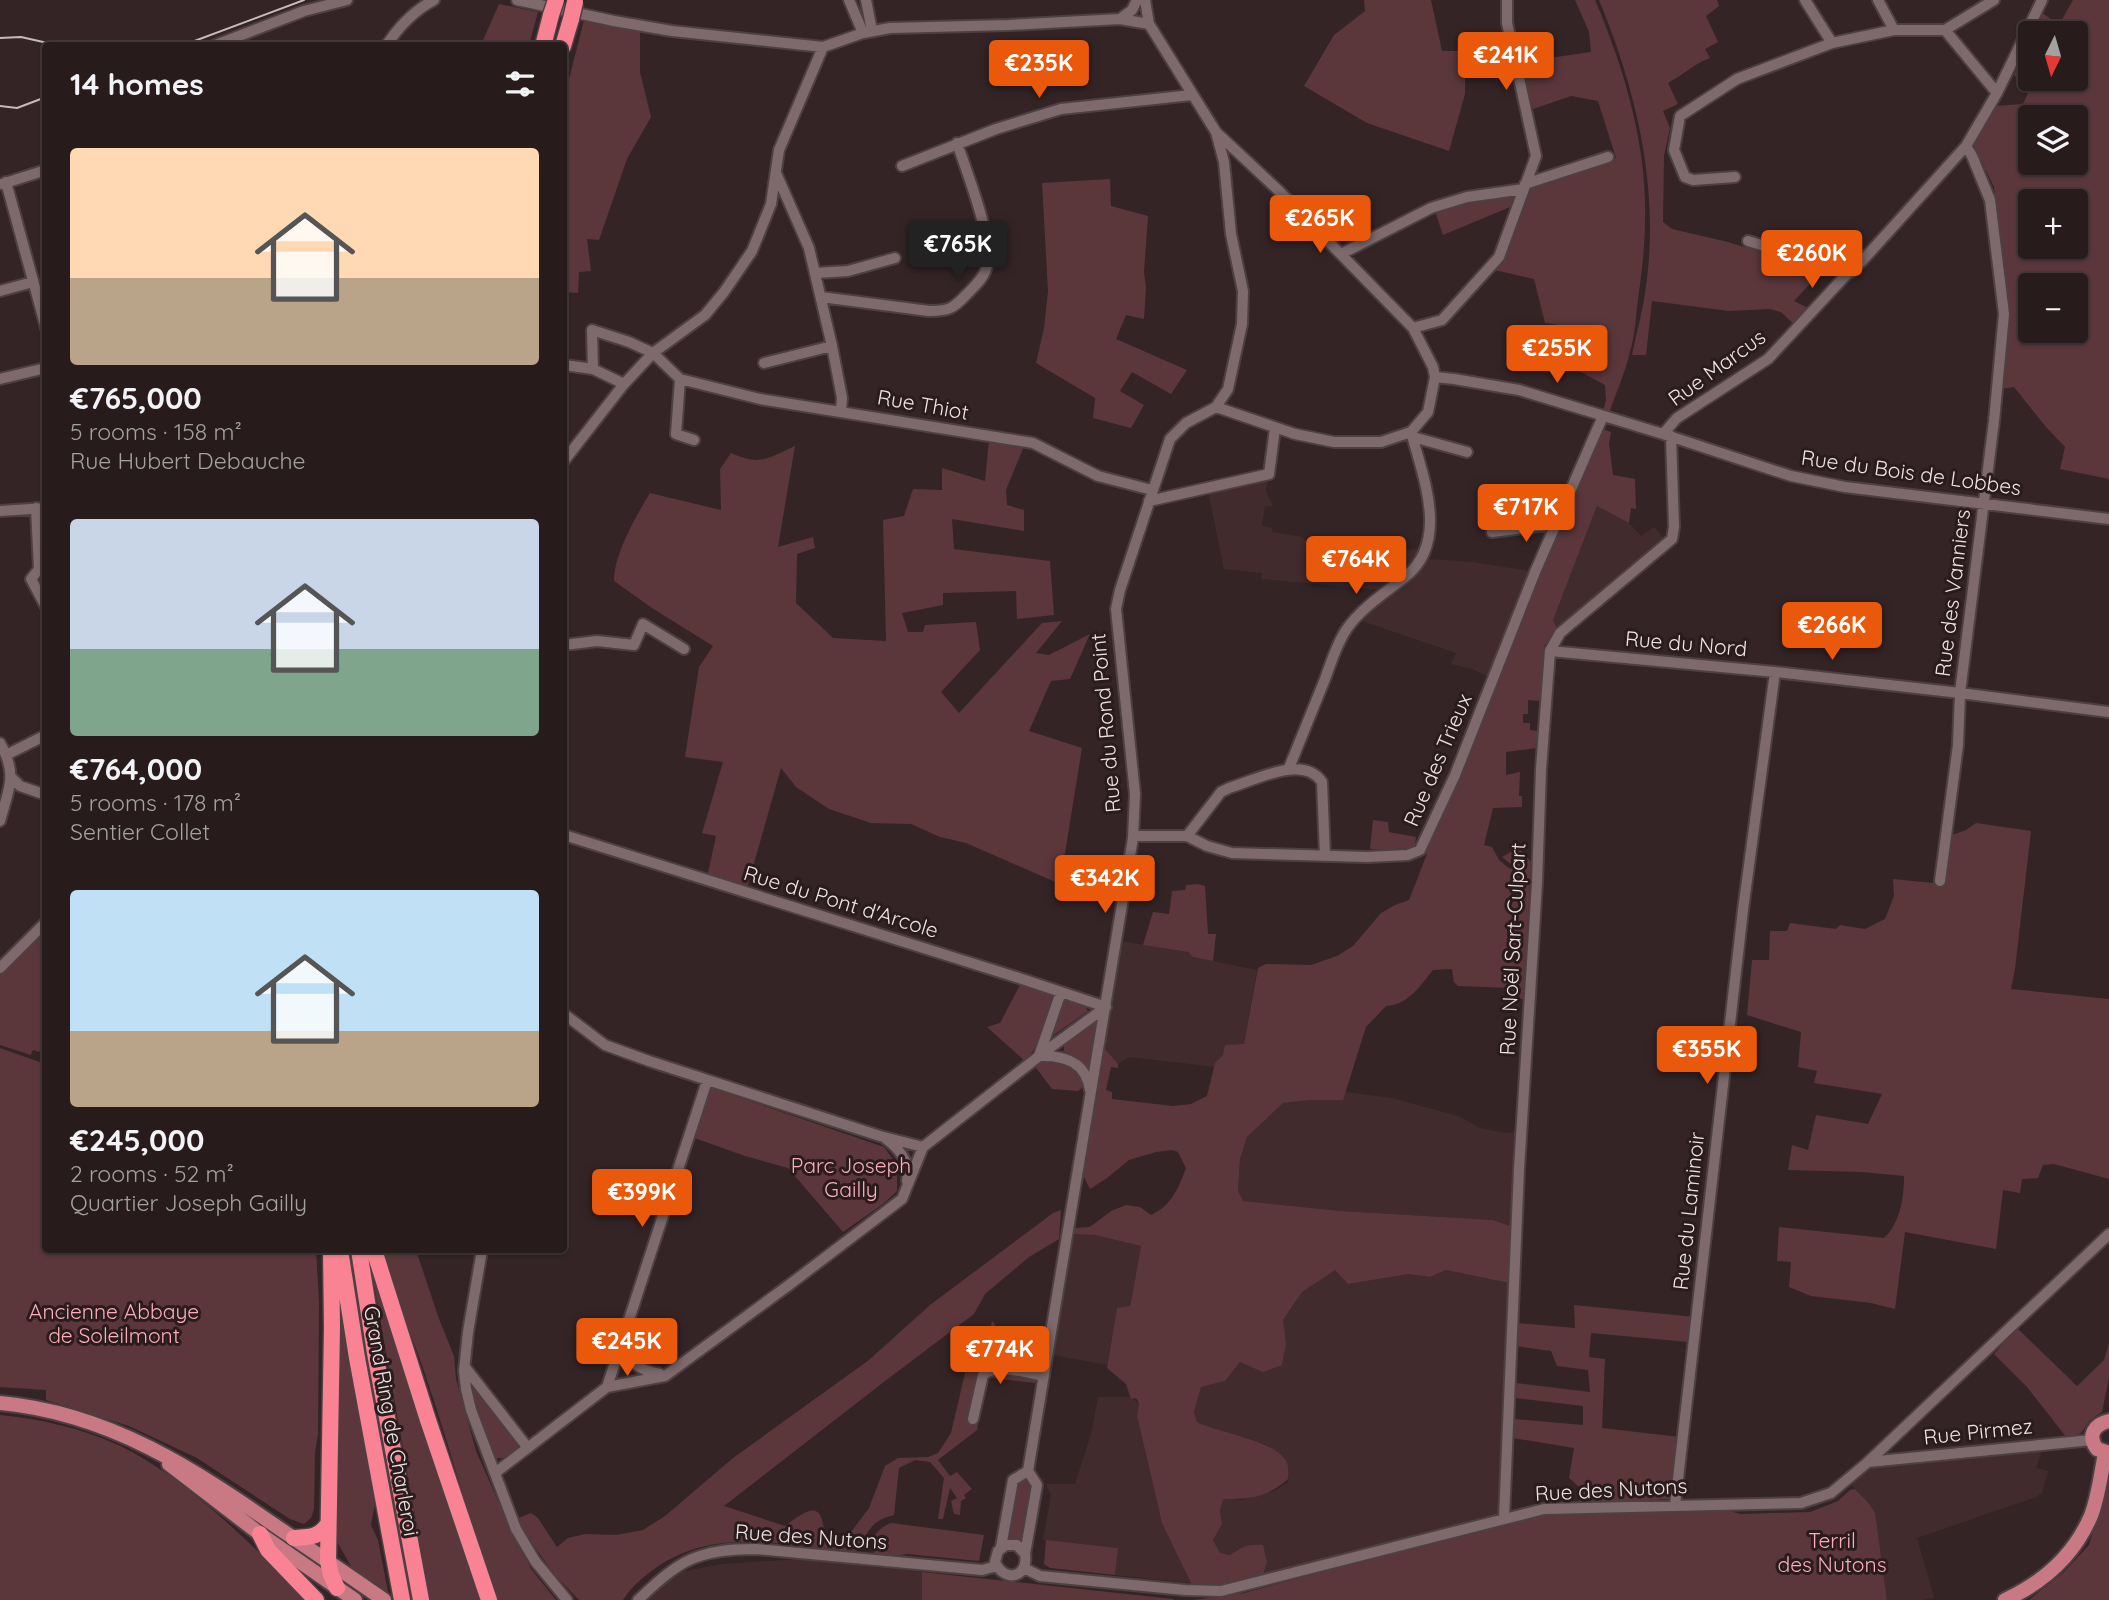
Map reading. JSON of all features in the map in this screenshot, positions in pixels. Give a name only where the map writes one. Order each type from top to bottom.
[{"type":"highway","points":[[564,42],[576,1]]},
{"type":"highway","points":[[544,42],[554,8]]},
{"type":"highway","points":[[331,1253],[328,1561],[337,1588]]},
{"type":"highway","name":"Grand Ring de Charleroi","points":[[340,1253],[402,1600]]},
{"type":"highway","name":"Grand Ring de Charleroi","points":[[359,1253],[375,1353],[421,1600]]},
{"type":"highway","points":[[375,1253],[489,1600]]},
{"type":"highway","points":[[294,1538],[313,1537],[323,1533],[328,1524]]},
{"type":"highway","points":[[260,1534],[268,1550],[316,1600]]},
{"type":"main road","points":[[0,1403],[76,1417],[116,1432],[197,1472],[381,1598]]},
{"type":"main road","points":[[2005,1600],[2026,1590],[2057,1566],[2076,1542],[2091,1516],[2107,1453],[2097,1449],[2092,1440],[2094,1429],[2109,1421]]},
{"type":"main road","points":[[145,1446],[260,1534],[355,1600]]},
{"type":"street","points":[[223,42],[304,11],[347,0]]},
{"type":"street","points":[[388,42],[396,30],[414,13],[434,0]]},
{"type":"street","points":[[517,0],[672,31],[823,47],[867,32],[890,28],[1120,19],[1149,24]]},
{"type":"street","points":[[849,0],[867,32]]},
{"type":"street","points":[[866,0],[867,32]]},
{"type":"street","points":[[1120,19],[1132,10],[1137,0]]},
{"type":"street","points":[[1145,0],[1149,24],[1216,132],[1278,190],[1413,328],[1435,377],[1428,412],[1412,435],[1430,518],[1430,533],[1424,555],[1409,574],[1360,612],[1343,634],[1289,768]]},
{"type":"street","points":[[1413,328],[1442,320],[1499,257],[1536,156],[1507,23],[1507,0]]},
{"type":"street","points":[[1805,0],[1832,43]]},
{"type":"street","points":[[1878,0],[1894,30]]},
{"type":"street","points":[[1735,177],[1693,180],[1685,177],[1674,149],[1680,116],[1737,79],[1832,43],[1894,30],[1945,30],[1994,0]]},
{"type":"street","name":"Rue Marcus","points":[[1667,435],[1677,418],[1769,359],[1966,146],[1997,93],[2042,0]]},
{"type":"street","points":[[1945,30],[1997,93]]},
{"type":"street","points":[[567,457],[624,384],[653,353],[705,315],[752,251],[771,204],[779,150],[823,47]]},
{"type":"street","points":[[902,166],[996,129],[1061,109],[1192,94]]},
{"type":"street","points":[[1216,132],[1224,162],[1231,234],[1243,290],[1242,324],[1228,389],[1216,407],[1295,434],[1334,442],[1381,442],[1412,435],[1467,452]]},
{"type":"street","points":[[821,298],[945,311],[955,306],[975,286],[987,268],[987,240],[957,144]]},
{"type":"street","name":"Rue des Vanniers","points":[[1940,881],[1958,745],[1960,693],[2004,314],[1990,200],[1966,146]]},
{"type":"street","points":[[1341,254],[1431,208],[1467,197],[1525,186],[1608,157]]},
{"type":"street","points":[[42,171],[3,183],[42,314]]},
{"type":"street","points":[[776,173],[809,248],[816,273],[842,398],[841,411]]},
{"type":"street","points":[[1748,241],[1851,272]]},
{"type":"street","points":[[816,273],[848,271],[895,258]]},
{"type":"street","points":[[0,291],[33,282]]},
{"type":"street","points":[[593,369],[592,330],[653,353],[680,379],[676,434],[694,440]]},
{"type":"street","points":[[764,363],[832,346]]},
{"type":"street","points":[[567,365],[593,369],[624,384]]},
{"type":"street","points":[[0,379],[42,369]]},
{"type":"street","name":"Rue du Bois de Lobbes","points":[[1435,377],[1520,390],[1791,476],[1845,487],[2109,519]]},
{"type":"street","name":"Rue Thiot","points":[[680,379],[760,398],[1033,443],[1098,476],[1151,496]]},
{"type":"street","name":"Rue du Rond Point","points":[[1026,1554],[1037,1485],[1028,1471],[1133,836],[1135,794],[1116,609],[1170,439],[1185,423],[1216,407]]},
{"type":"street","name":"Rue des Trieux","points":[[1133,836],[1187,836],[1207,846],[1232,853],[1367,857],[1408,855],[1420,850],[1454,775],[1555,524],[1603,416]]},
{"type":"street","points":[[1151,496],[1269,474],[1275,428]]},
{"type":"street","points":[[1550,651],[1560,633],[1672,539],[1674,527],[1667,435]]},
{"type":"street","points":[[0,511],[41,508],[39,569],[31,579],[42,600]]},
{"type":"street","points":[[1492,532],[1555,524]]},
{"type":"street","points":[[567,645],[597,641],[634,645],[643,624],[684,649]]},
{"type":"street","name":"Rue du Nord","points":[[1550,651],[1774,672],[2109,712]]},
{"type":"street","name":"Rue Noël Sart-Culpart","points":[[1504,1518],[1519,1169],[1550,651]]},
{"type":"street","name":"Rue du Laminoir","points":[[1675,1505],[1743,909],[1774,672]]},
{"type":"street","points":[[6,755],[42,736]]},
{"type":"street","points":[[0,743],[12,778],[0,821]]},
{"type":"street","points":[[1187,836],[1221,792],[1289,768],[1304,769],[1317,774],[1322,782],[1325,856]]},
{"type":"street","points":[[12,778],[20,786],[42,794]]},
{"type":"street","name":"Rue du Pont d'Arcole","points":[[567,836],[1105,1007]]},
{"type":"street","points":[[0,968],[42,926]]},
{"type":"street","points":[[1039,1056],[1062,992]]},
{"type":"street","points":[[495,1473],[607,1387],[668,1374],[902,1199],[923,1147],[1105,1007]]},
{"type":"street","points":[[567,1016],[605,1045],[708,1081],[880,1136],[923,1147]]},
{"type":"street","points":[[1039,1056],[1061,1056],[1078,1064],[1089,1082],[1091,1096]]},
{"type":"street","points":[[607,1387],[708,1081]]},
{"type":"street","points":[[880,1136],[896,1146],[901,1153],[908,1176],[906,1190]]},
{"type":"street","name":"Rue des Nutons","points":[[1024,1568],[1040,1576],[1185,1595],[1221,1591],[1544,1509],[1774,1504],[1813,1500],[1832,1493],[1868,1462],[2109,1234]]},
{"type":"street","points":[[482,1253],[465,1366],[466,1389],[471,1410],[516,1529],[535,1561],[567,1600]]},
{"type":"street","points":[[624,1339],[628,1355],[643,1371],[668,1374]]},
{"type":"street","points":[[465,1366],[528,1448]]},
{"type":"street","points":[[973,1419],[986,1372],[996,1369],[1044,1376]]},
{"type":"street","name":"Rue Pirmez","points":[[1868,1462],[2092,1440]]},
{"type":"street","name":"Rue du Rond Point","points":[[1001,1548],[1013,1480],[1028,1471]]},
{"type":"street","points":[[1006,1545],[1017,1545],[1026,1554],[1024,1568],[1015,1575],[1002,1573],[997,1566],[995,1557],[1006,1545]]},
{"type":"street","name":"Rue des Nutons","points":[[638,1600],[666,1574],[692,1558],[724,1549],[756,1549],[982,1570],[997,1566]]},
{"type":"shaded area","points":[[1268,476],[1266,491],[1273,506],[1265,506],[1262,526],[1272,528],[1272,532],[1303,537],[1304,540],[1349,543],[1350,553],[1421,549],[1409,567],[1381,590],[1262,579],[1262,573],[1224,569],[1208,491]]},
{"type":"shaded area","points":[[1597,506],[1629,523],[1641,536],[1654,527],[1665,540],[1557,628],[1553,620]]},
{"type":"shaded area","points":[[1428,559],[1473,562],[1535,572],[1487,676],[1473,669],[1451,664],[1456,653],[1362,621],[1369,610],[1399,591]]},
{"type":"shaded area","points":[[1119,941],[1188,952],[1193,957],[1257,970],[1244,1044],[1223,1055],[1215,1067],[1130,1057],[1118,1064],[1106,1050],[1102,1051]]},
{"type":"shaded area","points":[[1345,1092],[1392,1098],[1461,1117],[1480,1128],[1505,1133],[1518,1132],[1510,1226],[1493,1220],[1341,1211],[1242,1201],[1238,1191],[1240,1160],[1247,1137],[1283,1103],[1342,1100]]},
{"type":"shaded area","points":[[1072,1234],[1095,1235],[1141,1246],[1130,1306],[1117,1309],[1107,1365],[1053,1355]]},
{"type":"shaded area","points":[[1335,1269],[1348,1284],[1409,1274],[1430,1277],[1446,1270],[1509,1283],[1500,1509],[1497,1515],[1263,1575],[1267,1562],[1238,1549],[1230,1555],[1220,1553],[1213,1540],[1222,1524],[1220,1511],[1223,1498],[1242,1500],[1274,1491],[1288,1482],[1289,1471],[1284,1458],[1264,1444],[1197,1422],[1194,1412],[1201,1387],[1225,1381],[1240,1362],[1286,1344],[1283,1320],[1302,1292]]},
{"type":"shaded area","points":[[1098,1397],[1129,1397],[1139,1403],[1137,1416],[1160,1516],[1191,1583],[1115,1575],[1117,1548],[1043,1540],[1051,1495],[1046,1484],[1075,1484],[1091,1434]]},
{"type":"shaded area","points":[[2043,1449],[2036,1468],[2048,1471],[2042,1493],[1917,1538],[1934,1598],[1887,1600],[1875,1512],[1851,1484],[1867,1468],[1876,1464]]},
{"type":"shaded area","points":[[798,1559],[922,1572],[922,1600],[647,1600],[674,1573],[723,1564]]},
{"type":"green space","points":[[1364,0],[1431,0],[1442,51],[1465,51],[1465,94],[1449,151],[1367,123],[1304,86],[1334,35],[1365,11]]},
{"type":"green space","points":[[1575,0],[1595,0],[1615,52],[1632,107],[1645,191],[1644,249],[1632,346],[1609,413],[1603,411],[1606,400],[1605,385],[1577,370],[1566,326],[1545,323],[1534,279],[1495,270],[1505,252],[1526,191],[1535,184],[1616,158],[1598,101],[1571,96],[1533,109],[1516,50],[1539,50],[1542,59],[1591,52],[1589,32]]},
{"type":"green space","points":[[1599,0],[1717,0],[1719,6],[1706,16],[1718,42],[1705,49],[1710,58],[1668,83],[1678,104],[1663,111],[1670,128],[1664,156],[1663,222],[1672,229],[1728,242],[1822,271],[1794,301],[1808,308],[1795,325],[1781,312],[1770,309],[1729,311],[1652,301],[1646,355],[1632,355],[1644,301],[1649,255],[1647,180],[1634,107],[1613,35]]},
{"type":"green space","points":[[2073,0],[2109,0],[2109,479],[2060,469],[2065,447],[2014,387],[2001,389],[2008,309],[1994,187],[1973,144],[1995,106],[2023,104],[2029,91],[2088,91],[2088,21],[2061,21]]},
{"type":"green space","points":[[499,4],[538,12],[530,42],[482,42]]},
{"type":"green space","points":[[2041,12],[2053,21],[2037,21]]},
{"type":"green space","points":[[584,20],[640,31],[640,72],[651,117],[627,159],[599,240],[587,239],[591,271],[579,272],[578,293],[567,292],[567,87]]},
{"type":"green space","points":[[1110,179],[1111,206],[1148,216],[1144,319],[1126,315],[1116,339],[1187,370],[1171,394],[1132,372],[1120,391],[1144,405],[1131,428],[1093,418],[1095,398],[1036,363],[1044,328],[1048,291],[1042,183]]},
{"type":"green space","points":[[1507,196],[1517,198],[1515,205],[1443,235],[1436,214],[1445,208]]},
{"type":"green space","points":[[1602,429],[1611,432],[1609,443],[1613,475],[1635,479],[1636,509],[1631,508],[1629,523],[1597,506],[1553,620],[1557,628],[1544,646],[1541,701],[1528,700],[1528,714],[1523,714],[1523,723],[1530,723],[1530,730],[1538,731],[1537,748],[1506,752],[1506,775],[1520,772],[1519,796],[1522,796],[1522,807],[1493,808],[1484,845],[1492,847],[1499,860],[1510,869],[1513,866],[1502,857],[1514,850],[1521,850],[1531,862],[1524,999],[1513,999],[1513,988],[1458,986],[1454,982],[1452,969],[1433,970],[1413,994],[1401,1002],[1386,1006],[1366,1027],[1343,1100],[1283,1103],[1247,1137],[1240,1160],[1238,1191],[1243,1201],[1341,1211],[1493,1220],[1510,1226],[1509,1283],[1446,1270],[1430,1277],[1409,1274],[1348,1284],[1335,1270],[1302,1292],[1283,1320],[1286,1344],[1282,1365],[1263,1372],[1240,1362],[1225,1381],[1201,1387],[1194,1412],[1197,1422],[1268,1446],[1284,1458],[1288,1471],[1288,1479],[1265,1494],[1250,1498],[1223,1499],[1220,1511],[1222,1524],[1213,1540],[1220,1553],[1230,1555],[1245,1547],[1263,1545],[1267,1562],[1263,1575],[1202,1589],[1191,1583],[1162,1523],[1137,1416],[1139,1403],[1136,1398],[1131,1399],[1126,1384],[1107,1368],[1117,1308],[1130,1306],[1141,1246],[1095,1235],[1072,1234],[1074,1228],[1090,1227],[1111,1211],[1126,1205],[1140,1207],[1151,1215],[1158,1211],[1173,1196],[1186,1168],[1178,1152],[1156,1152],[1129,1160],[1090,1189],[1082,1173],[1102,1051],[1106,1050],[1118,1064],[1118,1068],[1111,1067],[1106,1090],[1112,1092],[1112,1099],[1173,1106],[1191,1104],[1207,1096],[1215,1063],[1223,1055],[1225,1045],[1244,1044],[1258,968],[1266,964],[1311,965],[1337,956],[1353,946],[1381,913],[1409,900],[1427,854],[1424,852],[1445,810],[1488,692]]},
{"type":"green space","points":[[989,439],[1024,446],[1006,490],[1007,505],[1024,510],[1024,531],[952,519],[954,549],[1050,561],[1054,615],[1017,619],[1016,591],[943,593],[943,605],[902,613],[908,632],[923,632],[925,625],[976,622],[980,650],[941,692],[959,713],[1042,623],[1062,621],[1036,653],[1049,655],[1090,634],[1070,679],[1051,681],[1029,731],[1082,748],[1060,884],[966,843],[940,837],[911,824],[871,823],[829,809],[796,787],[781,768],[747,888],[707,877],[716,836],[702,833],[723,762],[685,757],[699,667],[713,646],[614,581],[622,547],[650,493],[721,510],[720,469],[731,453],[757,460],[795,446],[778,547],[813,537],[815,548],[797,554],[796,603],[833,638],[886,641],[883,520],[904,516],[913,489],[942,490],[942,468],[985,481]]},
{"type":"green space","points":[[1373,820],[1388,822],[1389,832],[1416,837],[1415,847],[1370,849]]},
{"type":"green space","points":[[1976,823],[2031,831],[2011,989],[2109,999],[2109,1179],[2054,1164],[2043,1165],[2038,1178],[2022,1179],[2020,1193],[2003,1190],[1996,1249],[1905,1232],[1895,1309],[1871,1303],[1811,1296],[1789,1287],[1791,1262],[1777,1261],[1779,1227],[1884,1238],[1894,1225],[1900,1210],[1904,1176],[1788,1170],[1792,1145],[1808,1150],[1816,1115],[1868,1124],[1882,1094],[1814,1083],[1817,1071],[1798,1067],[1801,1032],[1747,1015],[1752,960],[1769,960],[1770,931],[1787,931],[1790,923],[1836,929],[1840,925],[1865,929],[1885,919],[1894,896],[1893,879],[1943,884],[1949,836]]},
{"type":"green space","points":[[1186,885],[1205,886],[1208,934],[1216,934],[1213,961],[1193,957],[1188,952],[1143,945],[1153,912],[1169,914],[1172,891],[1185,890]]},
{"type":"green space","points":[[42,929],[42,1048],[39,1052],[34,1050],[31,1055],[0,1045],[0,973]]},
{"type":"green space","points":[[1021,983],[1055,994],[1040,1038],[1025,1061],[987,1027],[1000,1023]]},
{"type":"green space","points":[[1063,998],[1085,1007],[1088,1011],[1051,1037],[1053,1027]]},
{"type":"green space","points":[[1092,1023],[1097,1023],[1091,1070],[1081,1060],[1064,1051],[1064,1044]]},
{"type":"green space","name":"Ancienne Abbaye de Soleilmont","points":[[0,1048],[42,1063],[42,1253],[316,1253],[319,1301],[318,1434],[314,1509],[311,1518],[304,1524],[290,1519],[197,1458],[129,1426],[46,1400],[46,1390],[0,1387]]},
{"type":"green space","points":[[1051,1059],[1074,1066],[1083,1080],[1089,1082],[1078,1091],[1052,1089],[1034,1065]]},
{"type":"green space","name":"Parc Joseph Gailly","points":[[706,1086],[884,1147],[897,1165],[897,1191],[843,1232],[788,1168],[689,1136]]},
{"type":"green space","points":[[1061,1210],[1059,1239],[1029,1257],[985,1294],[974,1314],[724,1506],[785,1526],[803,1514],[815,1511],[822,1520],[825,1542],[852,1546],[848,1536],[869,1508],[885,1466],[898,1458],[928,1457],[938,1453],[951,1433],[965,1373],[984,1352],[992,1321],[995,1324],[990,1349],[996,1363],[1035,1368],[1035,1383],[985,1377],[977,1430],[938,1460],[950,1476],[957,1472],[972,1489],[961,1501],[960,1515],[954,1514],[951,1501],[957,1498],[950,1488],[943,1519],[938,1519],[944,1478],[930,1462],[915,1460],[899,1468],[894,1515],[875,1524],[857,1551],[755,1542],[705,1546],[681,1554],[657,1567],[638,1582],[623,1600],[579,1600],[555,1575],[519,1525],[516,1519],[531,1513],[538,1518],[557,1547],[568,1538],[585,1534],[616,1535],[643,1530],[665,1516],[733,1458],[869,1360],[930,1305],[1053,1213]]},
{"type":"green space","points":[[381,1253],[417,1253],[454,1356],[456,1379],[476,1451],[531,1569],[556,1600],[496,1600],[432,1394]]},
{"type":"green space","points":[[369,1257],[482,1600],[430,1600]]},
{"type":"green space","points":[[337,1293],[375,1504],[371,1525],[378,1540],[388,1592],[352,1568],[336,1540]]},
{"type":"green space","points":[[1574,1305],[1695,1317],[1688,1342],[1591,1333],[1589,1357],[1605,1359],[1602,1428],[1680,1437],[1671,1499],[1579,1503],[1579,1487],[1569,1478],[1574,1448],[1513,1438],[1514,1419],[1583,1425],[1583,1406],[1515,1398],[1516,1383],[1590,1392],[1588,1370],[1557,1366],[1551,1351],[1516,1346],[1518,1323],[1575,1328]]},
{"type":"green space","points":[[2017,1328],[2077,1386],[2104,1360],[2109,1343],[2109,1378],[2102,1412],[2090,1420],[2081,1433],[2067,1438],[2027,1387],[1994,1354]]},
{"type":"green space","points":[[474,1384],[518,1445],[517,1450],[503,1458],[496,1458],[493,1454],[471,1387]]},
{"type":"green space","points":[[0,1415],[75,1429],[118,1445],[143,1459],[194,1494],[307,1600],[0,1600]]},
{"type":"green space","points":[[2109,1477],[2109,1600],[2029,1600],[2063,1573],[2089,1545]]},
{"type":"green space","points":[[1023,1478],[1027,1478],[1031,1483],[1031,1491],[1021,1541],[1008,1539],[1019,1483]]},
{"type":"green space","name":"Terril des Nutons","points":[[1855,1489],[1875,1512],[1887,1600],[1193,1600],[1244,1593],[1552,1513],[1733,1510],[1741,1514],[1810,1512],[1838,1501]]},
{"type":"green space","points":[[891,1523],[984,1535],[979,1561],[874,1553],[876,1534]]},
{"type":"green space","points":[[1046,1540],[1118,1548],[1115,1575],[1050,1568],[1044,1564]]},
{"type":"green space","points":[[922,1572],[1173,1599],[1174,1600],[922,1600]]},
{"type":"tram line","points":[[192,42],[304,0]]},
{"type":"tram line","points":[[0,38],[21,37],[43,42]]},
{"type":"tram line","points":[[0,106],[17,108],[42,99]]}]
